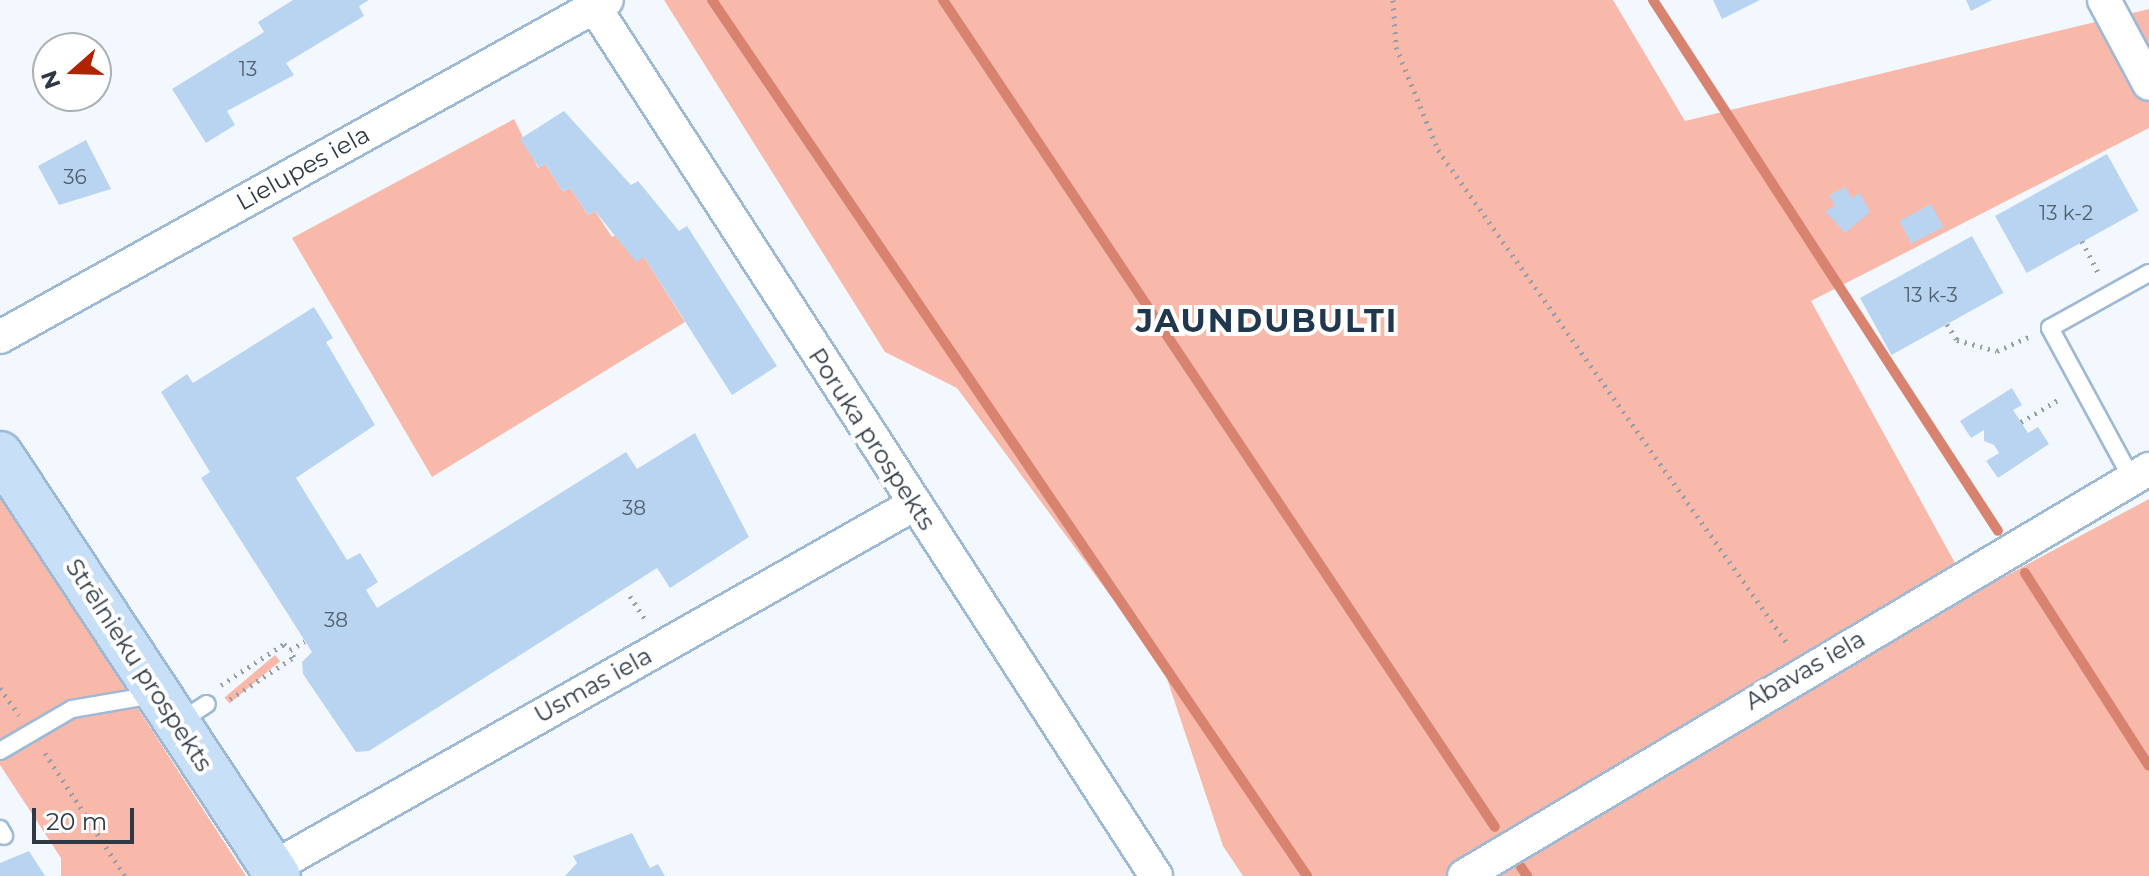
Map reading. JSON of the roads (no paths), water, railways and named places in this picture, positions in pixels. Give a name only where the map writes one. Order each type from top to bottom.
[{"type":"main road","name":"Strēlnieku prospekts","points":[[0,454],[181,707],[275,872]]},
{"type":"street","points":[[2104,0],[2149,84]]},
{"type":"street","name":"Lielupes iela","points":[[0,337],[597,2]]},
{"type":"street","name":"Poruka prospekts","points":[[597,2],[913,505],[1156,876]]},
{"type":"street","name":"Abavas iela","points":[[1464,876],[1806,669],[2141,474]]},
{"type":"street","name":"Usmas iela","points":[[275,872],[913,505]]},
{"type":"lane","points":[[2141,474],[2082,386],[2050,328],[2149,273]]},
{"type":"lane","points":[[0,751],[72,709],[181,707]]},
{"type":"waterway","points":[[712,0],[1307,876]]},
{"type":"waterway","points":[[943,0],[1495,827]]},
{"type":"waterway","points":[[1653,0],[1998,531]]},
{"type":"waterway","points":[[2025,573],[2149,766]]},
{"type":"waterway","points":[[1521,867],[1527,876]]},
{"type":"district","name":"JAUNDUBULTI","points":[[1267,321]]}]
